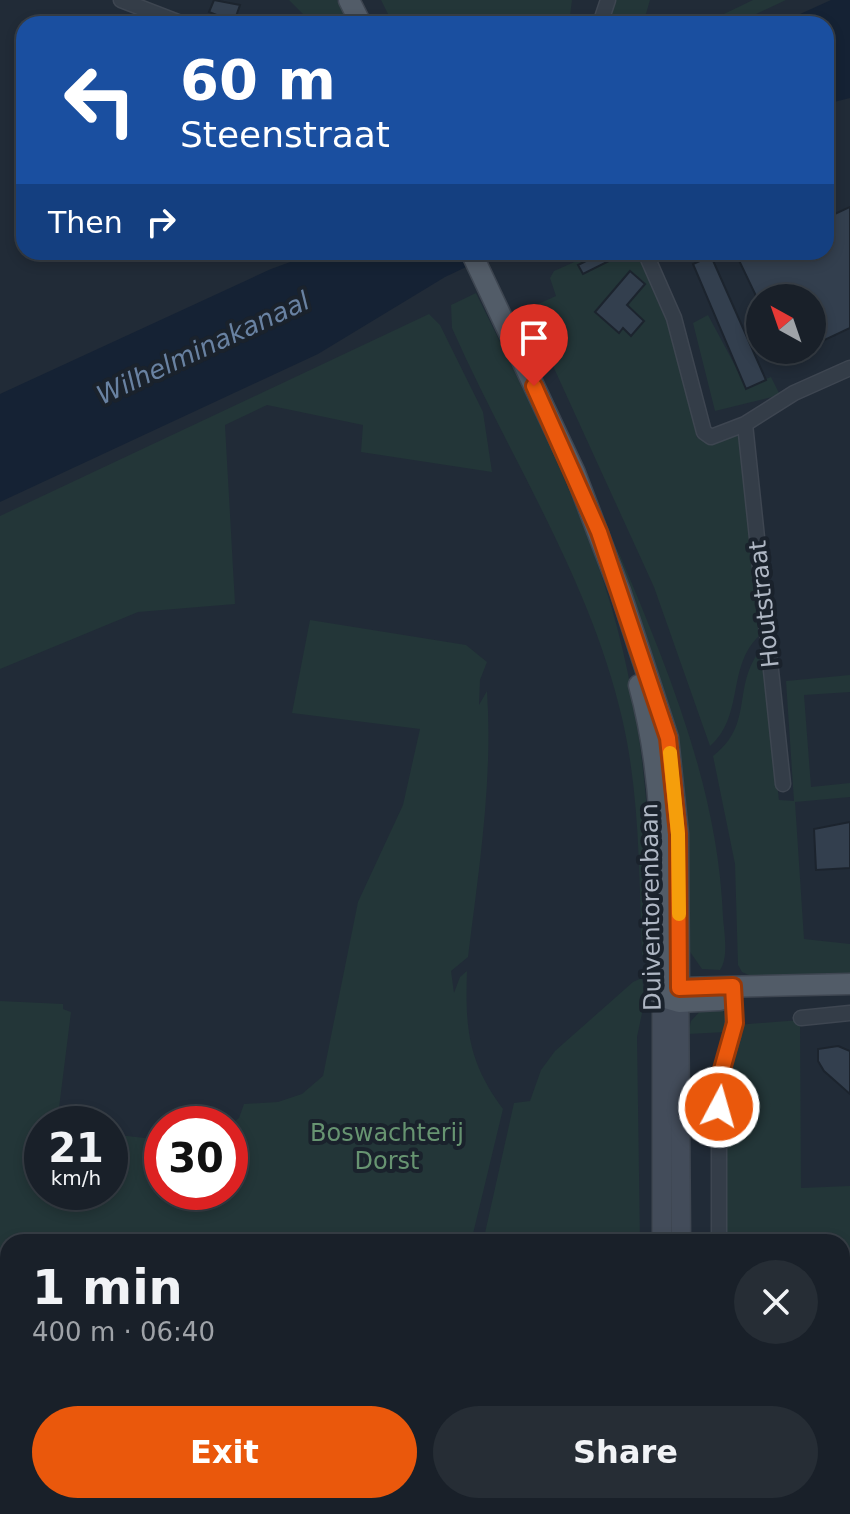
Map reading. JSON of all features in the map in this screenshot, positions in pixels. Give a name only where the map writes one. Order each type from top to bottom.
[{"type":"main road","name":"Duiventorenbaan","points":[[475,260],[575,473],[614,580],[614,593],[657,769],[673,995],[681,1234]]},
{"type":"main road","points":[[734,993],[850,984]]},
{"type":"main road","points":[[673,995],[850,992]]},
{"type":"main road","name":"Duiventorenbaan","points":[[662,1234],[673,995]]},
{"type":"street","points":[[121,0],[162,16]]},
{"type":"street","points":[[649,260],[674,318],[704,432],[711,437],[745,424],[794,393],[850,368]]},
{"type":"street","name":"Houtstraat","points":[[745,424],[783,784]]},
{"type":"street","points":[[719,1234],[719,1080],[733,1036],[734,993]]},
{"type":"street","points":[[801,1018],[850,1013]]},
{"type":"green space","points":[[289,0],[337,0],[345,16],[305,16]]},
{"type":"green space","points":[[381,0],[572,0],[570,16],[389,16]]},
{"type":"green space","points":[[613,0],[650,0],[645,16],[608,16]]},
{"type":"green space","points":[[753,0],[786,0],[752,16],[720,16]]},
{"type":"green space","points":[[579,260],[640,260],[675,341],[697,438],[741,432],[760,635],[743,661],[728,720],[710,746],[654,587],[527,309],[556,296],[550,278],[554,271]]},
{"type":"green space","points":[[476,293],[562,473],[591,546],[617,628],[636,719],[647,811],[654,950],[642,955],[635,806],[622,718],[608,667],[569,568],[452,328],[451,305]]},
{"type":"green space","points":[[429,314],[440,325],[483,412],[492,472],[361,452],[363,425],[267,405],[225,425],[235,604],[138,612],[0,669],[0,516]]},
{"type":"green space","points":[[708,315],[746,386],[771,377],[780,395],[715,411],[693,323]]},
{"type":"green space","points":[[617,548],[671,683],[700,774],[719,869],[725,944],[720,970],[702,969],[688,949],[640,625]]},
{"type":"green space","name":"Boswachterij Dorst","points":[[310,620],[466,645],[487,662],[480,680],[479,705],[487,691],[487,791],[480,857],[468,957],[451,971],[454,993],[460,977],[467,971],[471,1044],[482,1076],[503,1109],[473,1234],[0,1234],[0,1001],[63,1004],[63,1009],[71,1012],[59,1106],[24,1106],[24,1210],[128,1210],[128,1136],[144,1138],[144,1210],[248,1210],[248,1106],[244,1104],[278,1102],[302,1094],[323,1076],[358,902],[403,805],[420,729],[292,713]]},
{"type":"green space","points":[[761,649],[779,800],[794,801],[786,681],[850,675],[850,692],[804,695],[811,787],[850,783],[850,797],[795,802],[804,939],[850,944],[850,981],[751,976],[742,972],[738,965],[735,864],[713,756],[734,731],[747,677]]},
{"type":"green space","points":[[642,978],[645,999],[637,1037],[640,1234],[485,1234],[514,1103],[530,1101],[541,1070],[555,1051],[633,982]]},
{"type":"green space","points":[[705,1006],[723,1007],[726,1032],[688,1034],[691,1021]]},
{"type":"green space","points":[[800,1020],[801,1188],[850,1186],[850,1234],[727,1234],[724,1073],[736,1025]]},
{"type":"water","points":[[831,0],[850,0],[850,98],[834,102],[834,16],[796,16]]},
{"type":"water","name":"Wilhelminakanaal","points":[[296,260],[481,260],[445,277],[318,354],[0,502],[0,394]]},
{"type":"building","points":[[214,0],[240,5],[236,16],[219,16],[209,12]]},
{"type":"building","points":[[850,207],[850,328],[826,339],[826,284],[750,284],[739,260],[834,260],[834,214]]},
{"type":"building","points":[[588,260],[611,260],[583,274],[578,265]]},
{"type":"building","points":[[702,260],[713,260],[746,335],[746,364],[759,364],[766,380],[746,389],[693,264]]},
{"type":"building","points":[[630,271],[645,284],[627,305],[644,321],[631,336],[623,328],[619,333],[595,312]]},
{"type":"building","points":[[850,822],[850,868],[816,870],[814,829]]},
{"type":"building","points":[[838,1046],[850,1051],[850,1094],[824,1071],[818,1061],[818,1049]]},
{"type":"slow traffic","points":[[670,753],[678,834],[679,914]]},
{"type":"route","points":[[534,386],[599,532],[668,738],[678,834],[679,988],[733,986],[735,1023],[719,1080],[719,1107]]}]
